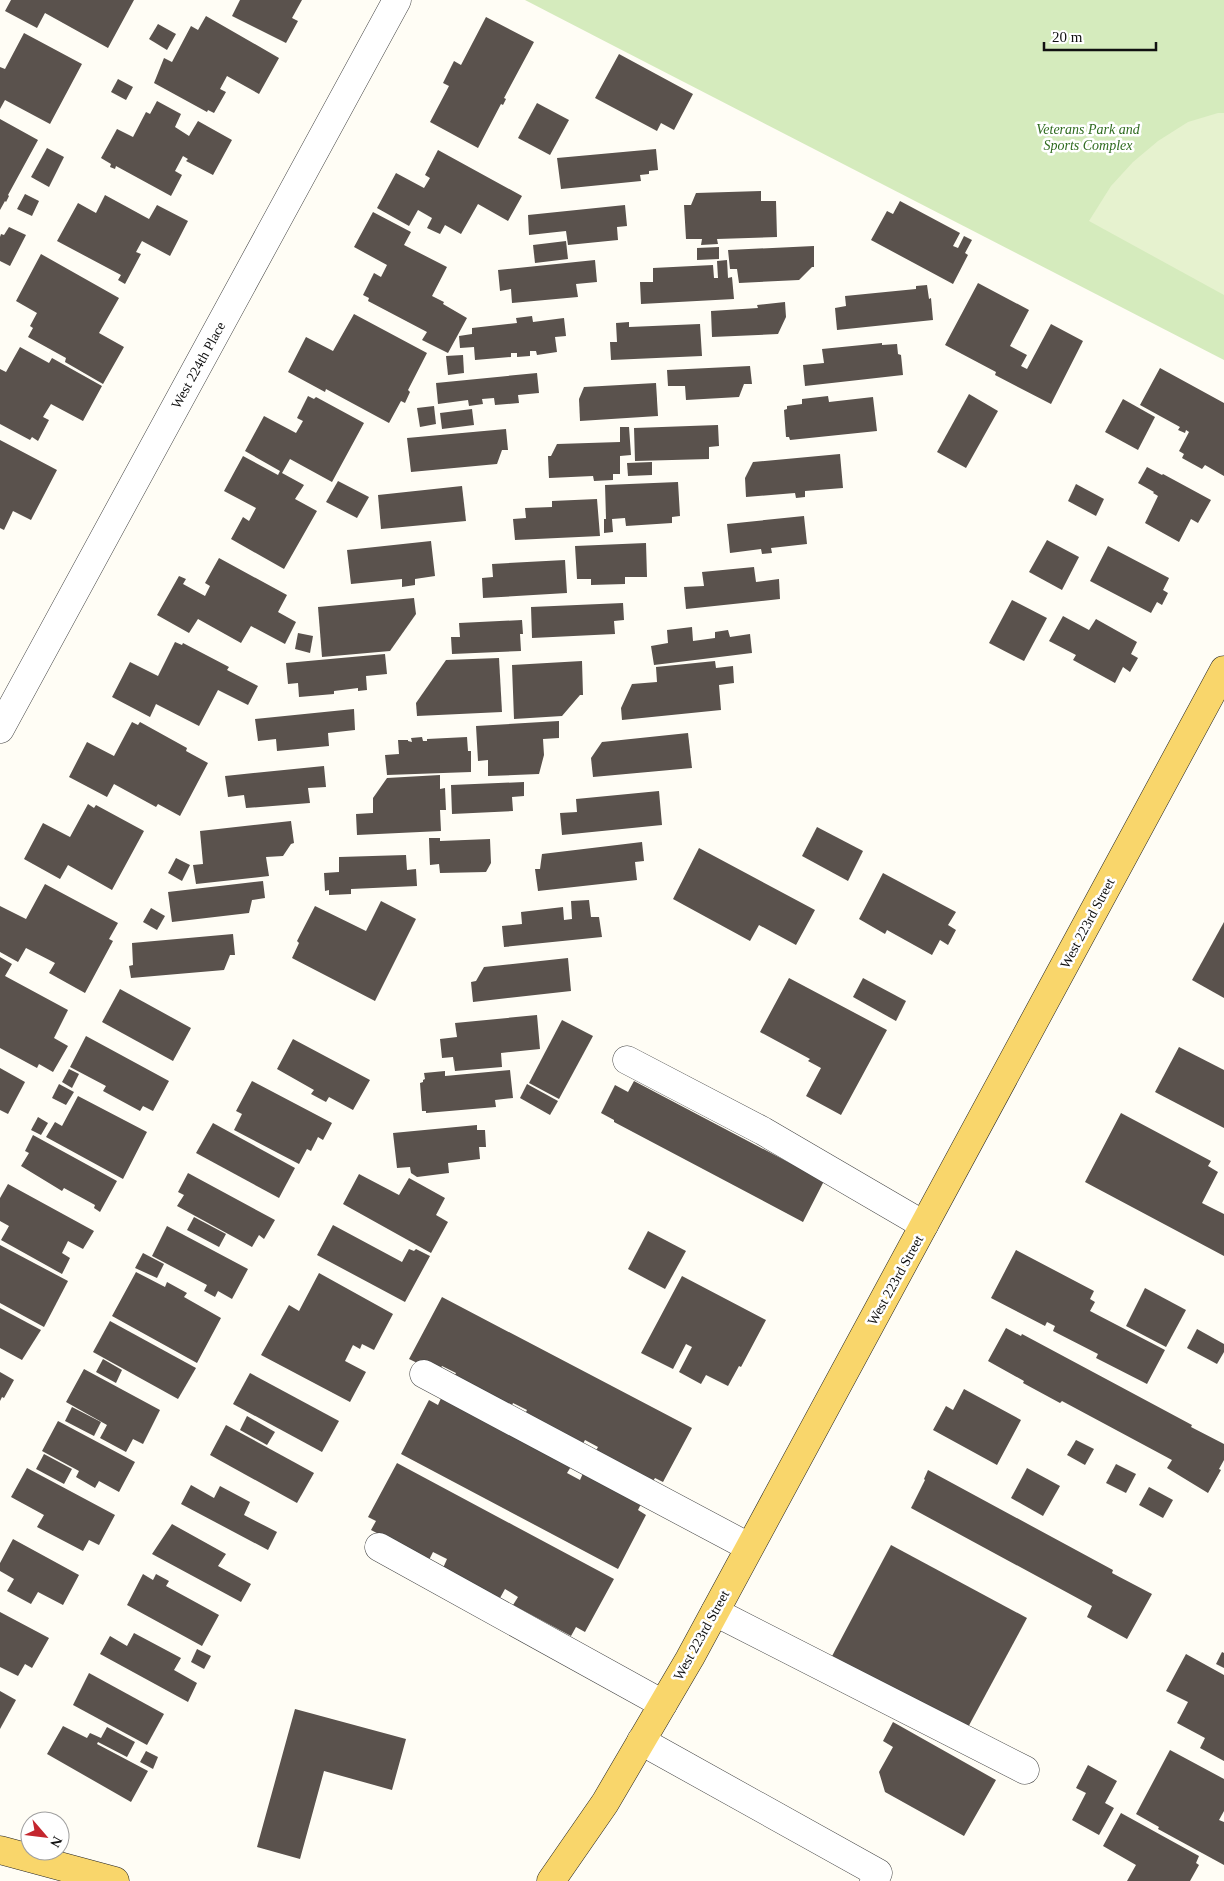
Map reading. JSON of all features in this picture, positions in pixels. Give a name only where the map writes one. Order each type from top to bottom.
[{"type":"main road","name":"West 223rd Street","points":[[551,1881],[605,1802],[715,1612],[1224,670]]},
{"type":"main road","points":[[0,1850],[115,1881]]},
{"type":"street","name":"West 224th Place","points":[[0,729],[397,0]]},
{"type":"street","points":[[627,1060],[763,1131],[924,1226]]},
{"type":"street","points":[[424,1374],[749,1547]]},
{"type":"street","points":[[379,1547],[663,1704]]},
{"type":"street","points":[[715,1612],[1026,1770]]},
{"type":"street","points":[[641,1741],[878,1873],[874,1881]]},
{"type":"green space","name":"Veterans Park and Sports Complex","points":[[525,0],[1224,0],[1224,360],[614,46]]},
{"type":"green space","points":[[1224,113],[1224,295],[1089,221],[1111,186],[1133,162],[1158,141],[1188,122]]},
{"type":"building","points":[[11,0],[134,0],[108,48],[45,13],[37,28],[5,11]]},
{"type":"building","points":[[240,0],[302,0],[292,18],[298,21],[286,43],[232,16]]},
{"type":"building","points":[[206,16],[279,58],[259,94],[227,76],[220,89],[226,92],[214,113],[208,110],[207,112],[154,83],[164,58],[172,62],[191,26],[198,30]]},
{"type":"building","points":[[486,17],[534,42],[504,98],[506,99],[503,105],[501,104],[478,148],[430,122],[449,86],[443,83],[454,61],[461,65]]},
{"type":"building","points":[[158,24],[176,34],[167,50],[149,39]]},
{"type":"building","points":[[24,33],[82,64],[50,124],[5,100],[0,109],[0,67],[5,69]]},
{"type":"building","points":[[619,54],[693,94],[674,130],[661,123],[657,131],[595,98]]},
{"type":"building","points":[[118,79],[133,87],[126,100],[111,92]]},
{"type":"building","points":[[157,101],[181,114],[175,127],[189,136],[198,121],[232,140],[213,175],[186,161],[188,159],[183,156],[175,171],[182,175],[171,196],[116,166],[115,169],[110,167],[111,164],[101,158],[117,129],[133,137],[146,112],[150,114]]},
{"type":"building","points":[[537,103],[569,120],[550,155],[518,138]]},
{"type":"building","points":[[0,119],[38,140],[0,210]]},
{"type":"building","points":[[47,148],[64,157],[49,187],[31,177]]},
{"type":"building","points":[[656,149],[658,170],[640,175],[641,181],[561,189],[557,158]]},
{"type":"building","points":[[438,150],[522,196],[508,221],[478,204],[461,234],[445,225],[440,234],[427,228],[432,218],[418,210],[409,226],[377,208],[396,173],[424,188],[430,178],[425,175]]},
{"type":"building","points":[[761,191],[761,201],[776,201],[777,237],[717,239],[718,244],[701,245],[702,239],[686,239],[684,205],[691,205],[696,193]]},
{"type":"building","points":[[25,194],[39,201],[32,216],[17,209]]},
{"type":"building","points":[[105,195],[149,219],[157,205],[188,221],[170,256],[142,241],[136,252],[141,254],[125,284],[118,280],[121,275],[57,241],[78,203],[96,213]]},
{"type":"building","points":[[900,201],[960,233],[953,246],[958,248],[964,236],[972,240],[965,253],[968,255],[953,284],[871,240],[887,211],[893,214]]},
{"type":"building","points":[[625,205],[627,226],[617,227],[618,240],[568,245],[566,231],[529,235],[528,215]]},
{"type":"building","points":[[373,212],[411,232],[404,245],[447,267],[432,296],[467,318],[448,353],[422,340],[427,332],[368,301],[369,298],[363,295],[374,273],[381,277],[387,265],[354,247]]},
{"type":"building","points":[[9,227],[26,235],[10,266],[0,261],[0,237],[1,234],[4,235]]},
{"type":"building","points":[[566,241],[568,259],[535,263],[533,245]]},
{"type":"building","points":[[814,246],[814,267],[799,280],[739,283],[737,269],[730,269],[728,250]]},
{"type":"building","points":[[719,247],[719,259],[697,260],[697,248]]},
{"type":"building","points":[[41,254],[119,298],[99,333],[124,347],[103,384],[65,362],[66,358],[28,337],[33,328],[30,326],[37,313],[16,301]]},
{"type":"building","points":[[595,260],[597,282],[576,284],[578,297],[512,303],[511,289],[500,291],[498,270]]},
{"type":"building","points":[[727,260],[728,278],[732,277],[734,299],[641,304],[640,282],[653,282],[653,268],[713,265],[714,278],[718,278],[717,261]]},
{"type":"building","points":[[978,283],[1029,310],[1010,346],[1027,355],[1021,366],[1027,369],[1051,324],[1083,341],[1051,404],[995,375],[996,372],[945,345]]},
{"type":"building","points":[[927,285],[929,299],[931,298],[933,320],[837,330],[835,308],[846,306],[845,296],[916,289],[916,286]]},
{"type":"building","points":[[785,302],[786,317],[778,334],[712,337],[711,311],[758,308],[757,305]]},
{"type":"building","points":[[354,314],[427,353],[408,390],[410,392],[405,403],[401,401],[389,423],[326,389],[325,392],[288,372],[306,337],[333,351]]},
{"type":"building","points":[[532,316],[533,322],[564,318],[566,336],[555,337],[557,352],[537,355],[536,351],[530,351],[530,356],[517,357],[517,353],[511,353],[511,357],[475,360],[474,347],[460,348],[459,336],[472,334],[472,328],[517,323],[516,318]]},
{"type":"building","points":[[629,322],[629,327],[700,324],[702,356],[611,360],[610,342],[617,342],[616,323]]},
{"type":"building","points":[[882,343],[882,345],[897,344],[898,354],[901,355],[903,375],[805,386],[803,365],[824,363],[822,349]]},
{"type":"building","points":[[20,347],[49,363],[52,358],[102,386],[83,421],[51,404],[43,417],[49,420],[38,441],[32,437],[30,440],[0,424],[0,369],[6,372]]},
{"type":"building","points":[[463,355],[464,373],[448,375],[446,356]]},
{"type":"building","points":[[750,366],[752,384],[744,384],[739,397],[686,400],[685,386],[668,386],[667,370]]},
{"type":"building","points":[[1160,368],[1224,403],[1224,476],[1205,465],[1202,469],[1182,458],[1184,454],[1179,451],[1189,432],[1186,430],[1185,433],[1178,430],[1180,427],[1140,405]]},
{"type":"building","points":[[537,373],[539,393],[518,395],[519,403],[495,405],[494,398],[482,399],[483,404],[469,406],[468,400],[438,404],[436,383]]},
{"type":"building","points":[[656,383],[658,416],[580,421],[579,399],[584,387]]},
{"type":"building","points":[[969,394],[998,411],[966,468],[937,452]]},
{"type":"building","points":[[308,396],[314,399],[316,397],[364,423],[332,482],[290,459],[282,473],[304,485],[295,499],[317,511],[284,569],[231,539],[243,517],[249,521],[256,508],[224,491],[243,456],[278,475],[280,471],[245,451],[264,416],[296,433],[303,421],[297,418]]},
{"type":"building","points":[[828,396],[829,402],[873,397],[877,431],[790,440],[789,437],[786,437],[784,410],[787,409],[787,406],[802,404],[802,399]]},
{"type":"building","points":[[1123,399],[1155,417],[1138,450],[1105,432]]},
{"type":"building","points":[[434,406],[436,424],[420,427],[417,408]]},
{"type":"building","points":[[472,409],[474,425],[442,429],[440,413]]},
{"type":"building","points":[[718,425],[719,446],[709,447],[709,459],[635,461],[634,428]]},
{"type":"building","points":[[620,427],[629,427],[631,455],[620,456],[620,474],[613,474],[613,480],[594,481],[593,476],[549,478],[548,456],[551,456],[557,444],[620,442]]},
{"type":"building","points":[[506,429],[508,450],[502,450],[497,464],[411,472],[407,438]]},
{"type":"building","points":[[0,440],[57,470],[31,520],[13,511],[4,530],[0,528]]},
{"type":"building","points":[[840,454],[843,488],[805,491],[805,497],[796,498],[795,493],[746,497],[745,478],[753,462]]},
{"type":"building","points":[[652,462],[652,475],[628,476],[627,463]]},
{"type":"building","points":[[1147,467],[1211,500],[1198,523],[1191,519],[1179,542],[1145,523],[1158,496],[1138,483]]},
{"type":"building","points":[[338,481],[369,497],[357,518],[326,502]]},
{"type":"building","points":[[678,482],[680,516],[672,517],[672,523],[626,526],[625,518],[612,519],[613,532],[604,533],[604,519],[606,519],[605,485]]},
{"type":"building","points":[[1076,484],[1104,499],[1096,516],[1068,501]]},
{"type":"building","points":[[462,486],[466,521],[381,529],[378,495]]},
{"type":"building","points":[[597,499],[600,536],[515,540],[513,519],[526,518],[525,508],[552,507],[552,501]]},
{"type":"building","points":[[804,516],[807,544],[771,548],[772,553],[762,554],[761,549],[730,553],[727,524]]},
{"type":"building","points":[[1047,540],[1079,557],[1062,590],[1029,572]]},
{"type":"building","points":[[431,541],[435,576],[415,579],[415,585],[402,587],[402,579],[351,584],[347,550]]},
{"type":"building","points":[[646,543],[647,577],[625,577],[625,584],[591,585],[591,579],[577,579],[575,546]]},
{"type":"building","points":[[1108,546],[1169,578],[1163,590],[1168,593],[1162,605],[1157,602],[1151,613],[1090,581]]},
{"type":"building","points":[[219,558],[287,595],[278,612],[296,622],[285,644],[251,626],[241,643],[198,619],[189,633],[157,615],[179,576],[186,579],[183,584],[205,596],[210,586],[205,583]]},
{"type":"building","points":[[565,560],[567,593],[483,598],[482,578],[493,577],[492,564]]},
{"type":"building","points":[[754,567],[756,582],[779,579],[780,599],[686,609],[684,587],[704,586],[702,572]]},
{"type":"building","points":[[414,598],[416,614],[390,651],[322,657],[318,607]]},
{"type":"building","points":[[1012,600],[1047,618],[1024,661],[989,643]]},
{"type":"building","points":[[623,603],[624,620],[614,621],[615,634],[532,638],[531,607]]},
{"type":"building","points":[[1063,616],[1089,630],[1096,619],[1137,642],[1131,654],[1138,658],[1130,672],[1123,667],[1115,683],[1073,660],[1076,655],[1049,641]]},
{"type":"building","points":[[522,620],[523,634],[520,634],[521,651],[452,654],[451,637],[460,637],[459,623]]},
{"type":"building","points":[[692,627],[693,641],[715,638],[715,632],[728,630],[730,637],[750,634],[752,653],[654,665],[651,646],[668,643],[667,630]]},
{"type":"building","points":[[298,633],[313,636],[310,653],[295,649]]},
{"type":"building","points":[[175,642],[182,645],[183,643],[229,667],[227,670],[258,686],[248,705],[218,690],[199,726],[156,704],[150,717],[112,697],[130,662],[158,676]]},
{"type":"building","points":[[385,654],[387,674],[366,676],[367,690],[358,691],[358,688],[334,691],[334,694],[299,697],[298,683],[288,684],[286,663]]},
{"type":"building","points":[[499,658],[502,712],[417,716],[416,703],[446,660]]},
{"type":"building","points":[[582,661],[583,695],[580,695],[562,716],[514,719],[512,665]]},
{"type":"building","points":[[715,661],[716,668],[733,666],[734,683],[719,685],[721,710],[622,720],[621,708],[632,684],[657,682],[656,667]]},
{"type":"building","points":[[354,709],[355,730],[328,733],[329,746],[277,751],[276,739],[258,741],[255,719]]},
{"type":"building","points":[[559,721],[559,738],[543,739],[544,755],[539,774],[488,776],[488,760],[478,761],[476,726]]},
{"type":"building","points":[[132,722],[138,725],[140,722],[187,748],[186,751],[208,763],[180,816],[158,804],[156,807],[114,784],[107,797],[69,777],[87,742],[114,756]]},
{"type":"building","points":[[688,733],[692,768],[593,777],[591,758],[602,742]]},
{"type":"building","points":[[422,737],[423,741],[427,741],[427,739],[467,737],[468,751],[471,751],[471,772],[387,775],[385,755],[399,754],[398,740],[412,742],[411,738]]},
{"type":"building","points":[[324,766],[326,787],[308,788],[310,803],[246,808],[244,795],[228,797],[225,776]]},
{"type":"building","points":[[440,775],[440,789],[445,788],[446,810],[440,810],[441,831],[357,835],[356,814],[373,813],[373,798],[387,778]]},
{"type":"building","points":[[524,782],[524,796],[512,797],[513,811],[452,814],[451,785]]},
{"type":"building","points":[[659,791],[662,825],[562,835],[560,813],[577,812],[576,799]]},
{"type":"building","points":[[88,804],[94,808],[96,805],[144,831],[112,890],[68,865],[60,879],[24,859],[43,823],[70,837]]},
{"type":"building","points":[[291,821],[294,843],[291,844],[283,856],[266,857],[269,876],[196,884],[193,865],[203,864],[200,831]]},
{"type":"building","points":[[817,827],[863,851],[848,881],[802,856]]},
{"type":"building","points":[[429,838],[440,838],[440,841],[490,839],[491,863],[486,872],[440,873],[439,864],[430,865]]},
{"type":"building","points":[[642,842],[644,861],[635,862],[637,880],[538,891],[535,869],[540,869],[542,854]]},
{"type":"building","points":[[699,848],[815,910],[796,945],[759,925],[750,941],[673,899]]},
{"type":"building","points":[[406,855],[407,870],[416,869],[417,886],[351,889],[351,894],[329,895],[329,890],[325,891],[324,873],[339,872],[339,857]]},
{"type":"building","points":[[176,858],[190,865],[182,881],[168,873]]},
{"type":"building","points":[[883,873],[956,912],[948,925],[956,930],[948,945],[940,940],[932,955],[887,930],[885,934],[859,919]]},
{"type":"building","points":[[263,881],[265,898],[252,900],[249,913],[172,922],[168,892]]},
{"type":"building","points":[[45,884],[118,923],[109,939],[113,941],[85,993],[49,973],[55,963],[26,948],[18,962],[0,952],[0,906],[26,919]]},
{"type":"building","points":[[589,900],[591,917],[599,917],[602,937],[504,947],[502,926],[522,924],[521,912],[563,907],[564,920],[572,919],[571,901]]},
{"type":"building","points":[[381,901],[416,919],[375,1001],[292,958],[299,943],[297,941],[315,906],[366,931]]},
{"type":"building","points":[[151,908],[165,916],[157,930],[143,922]]},
{"type":"building","points":[[1224,922],[1224,998],[1192,980]]},
{"type":"building","points":[[233,934],[235,955],[230,955],[224,970],[131,978],[129,966],[133,965],[132,943]]},
{"type":"building","points":[[0,957],[12,964],[5,976],[68,1010],[54,1038],[68,1046],[53,1072],[39,1064],[37,1068],[0,1048]]},
{"type":"building","points":[[568,958],[571,991],[473,1002],[471,982],[476,981],[484,967]]},
{"type":"building","points":[[789,978],[887,1030],[841,1115],[806,1096],[821,1068],[808,1061],[810,1059],[760,1032]]},
{"type":"building","points":[[863,978],[906,1001],[896,1021],[853,997]]},
{"type":"building","points":[[120,989],[191,1028],[173,1061],[102,1022]]},
{"type":"building","points":[[537,1015],[540,1049],[501,1053],[502,1067],[455,1071],[453,1057],[442,1058],[440,1039],[457,1037],[455,1023]]},
{"type":"building","points":[[562,1020],[593,1036],[559,1099],[529,1083]]},
{"type":"building","points":[[86,1036],[169,1081],[153,1111],[143,1106],[140,1111],[103,1091],[106,1086],[70,1067]]},
{"type":"building","points":[[293,1039],[370,1080],[353,1110],[329,1097],[326,1102],[311,1094],[314,1090],[277,1069]]},
{"type":"building","points":[[1179,1047],[1224,1070],[1224,1128],[1155,1092]]},
{"type":"building","points":[[0,1068],[25,1082],[8,1114],[0,1110]]},
{"type":"building","points":[[69,1069],[79,1074],[72,1088],[62,1082]]},
{"type":"building","points":[[510,1070],[513,1098],[495,1100],[496,1107],[426,1113],[426,1111],[422,1111],[420,1083],[425,1079],[424,1073],[445,1071],[445,1076]]},
{"type":"building","points":[[252,1081],[332,1123],[323,1140],[318,1137],[311,1151],[307,1149],[299,1164],[234,1130],[242,1114],[236,1111]]},
{"type":"building","points":[[634,1081],[824,1181],[803,1222],[614,1122],[614,1120],[601,1113],[615,1085],[628,1092]]},
{"type":"building","points":[[59,1084],[74,1092],[66,1105],[52,1098]]},
{"type":"building","points":[[527,1084],[558,1101],[550,1115],[520,1098]]},
{"type":"building","points":[[78,1096],[147,1132],[123,1179],[46,1137],[55,1122],[62,1126]]},
{"type":"building","points":[[1121,1113],[1211,1161],[1208,1166],[1218,1172],[1202,1203],[1224,1214],[1224,1256],[1085,1182]]},
{"type":"building","points":[[38,1117],[48,1123],[41,1135],[31,1130]]},
{"type":"building","points":[[213,1123],[295,1168],[279,1198],[196,1153]]},
{"type":"building","points":[[477,1125],[477,1130],[485,1130],[486,1147],[479,1147],[480,1159],[448,1163],[449,1173],[417,1177],[411,1173],[410,1167],[397,1168],[393,1133]]},
{"type":"building","points":[[33,1135],[117,1181],[100,1212],[94,1208],[95,1205],[64,1188],[62,1191],[21,1166],[29,1153],[25,1151]]},
{"type":"building","points":[[188,1173],[275,1220],[264,1239],[259,1235],[252,1247],[177,1206],[184,1195],[178,1192]]},
{"type":"building","points":[[359,1174],[399,1195],[409,1178],[445,1198],[436,1215],[448,1222],[431,1253],[343,1204]]},
{"type":"building","points":[[8,1184],[94,1231],[83,1249],[68,1241],[62,1253],[70,1258],[62,1274],[1,1240],[9,1226],[0,1221],[0,1198]]},
{"type":"building","points":[[194,1217],[226,1234],[219,1247],[187,1230]]},
{"type":"building","points":[[333,1225],[402,1262],[409,1249],[414,1251],[416,1249],[430,1256],[405,1302],[317,1255]]},
{"type":"building","points":[[167,1226],[248,1269],[232,1299],[218,1291],[215,1297],[204,1291],[207,1285],[152,1256]]},
{"type":"building","points":[[648,1231],[686,1251],[665,1289],[628,1269]]},
{"type":"building","points":[[0,1245],[68,1281],[44,1327],[0,1303]]},
{"type":"building","points":[[1016,1250],[1094,1291],[1090,1299],[1095,1302],[1090,1311],[1165,1350],[1147,1384],[1096,1358],[1098,1354],[1053,1331],[1055,1326],[1047,1322],[1045,1326],[991,1298]]},
{"type":"building","points":[[143,1253],[164,1264],[157,1278],[135,1268]]},
{"type":"building","points":[[136,1272],[165,1287],[167,1282],[187,1293],[184,1297],[221,1318],[197,1363],[112,1316]]},
{"type":"building","points":[[319,1273],[393,1314],[374,1350],[362,1344],[360,1349],[353,1345],[345,1361],[366,1372],[350,1402],[261,1355],[289,1305],[299,1311]]},
{"type":"building","points":[[682,1276],[766,1320],[741,1367],[739,1366],[728,1386],[706,1375],[701,1384],[679,1372],[692,1347],[686,1344],[673,1369],[641,1353]]},
{"type":"building","points":[[1145,1288],[1186,1310],[1166,1347],[1126,1326]]},
{"type":"building","points":[[442,1297],[692,1428],[663,1482],[655,1478],[650,1486],[593,1456],[598,1447],[585,1440],[580,1449],[523,1418],[527,1410],[513,1403],[509,1412],[452,1381],[456,1373],[442,1366],[438,1373],[409,1359]]},
{"type":"building","points":[[0,1308],[41,1330],[22,1360],[0,1348]]},
{"type":"building","points":[[110,1321],[196,1368],[178,1399],[93,1352]]},
{"type":"building","points":[[1006,1328],[1021,1336],[1022,1334],[1224,1444],[1224,1460],[1219,1469],[1221,1470],[1208,1493],[1167,1468],[1172,1460],[1062,1401],[1060,1403],[988,1361]]},
{"type":"building","points":[[1197,1329],[1224,1344],[1224,1352],[1217,1364],[1187,1348]]},
{"type":"building","points":[[103,1359],[122,1370],[116,1383],[96,1372]]},
{"type":"building","points":[[84,1369],[160,1410],[143,1444],[133,1439],[126,1452],[100,1438],[107,1425],[66,1402]]},
{"type":"building","points":[[0,1372],[14,1380],[4,1398],[2,1397],[0,1401]]},
{"type":"building","points":[[250,1373],[339,1421],[322,1452],[233,1404]]},
{"type":"building","points":[[964,1389],[1021,1420],[997,1465],[933,1430],[946,1406],[953,1410]]},
{"type":"building","points":[[442,1396],[572,1465],[567,1473],[580,1480],[584,1471],[642,1502],[638,1510],[646,1515],[618,1569],[401,1454],[429,1400],[438,1405]]},
{"type":"building","points":[[72,1407],[101,1422],[94,1436],[65,1421]]},
{"type":"building","points":[[247,1416],[275,1432],[267,1445],[240,1430]]},
{"type":"building","points":[[58,1421],[135,1462],[119,1492],[99,1481],[95,1488],[76,1477],[79,1471],[42,1451]]},
{"type":"building","points":[[226,1425],[314,1473],[297,1503],[210,1455]]},
{"type":"building","points":[[1076,1440],[1094,1449],[1085,1465],[1067,1455]]},
{"type":"building","points":[[44,1454],[72,1469],[64,1484],[36,1469]]},
{"type":"building","points":[[397,1463],[614,1579],[585,1632],[576,1627],[571,1636],[513,1605],[518,1597],[505,1589],[500,1598],[443,1568],[447,1559],[433,1552],[429,1560],[371,1530],[376,1521],[368,1517]]},
{"type":"building","points":[[1116,1464],[1136,1474],[1126,1493],[1106,1483]]},
{"type":"building","points":[[27,1468],[115,1515],[99,1545],[89,1540],[83,1551],[37,1527],[44,1515],[11,1497]]},
{"type":"building","points":[[1027,1468],[1060,1486],[1043,1516],[1011,1498]]},
{"type":"building","points":[[928,1470],[1113,1570],[1112,1573],[1152,1594],[1127,1639],[1087,1617],[1092,1606],[911,1508]]},
{"type":"building","points":[[191,1485],[214,1498],[220,1486],[250,1502],[244,1515],[277,1532],[268,1550],[181,1504]]},
{"type":"building","points":[[1149,1487],[1173,1500],[1163,1518],[1139,1505]]},
{"type":"building","points":[[172,1524],[226,1554],[218,1566],[251,1584],[241,1602],[152,1554]]},
{"type":"building","points":[[13,1539],[79,1575],[63,1605],[38,1592],[31,1604],[7,1591],[14,1579],[0,1571],[0,1563]]},
{"type":"building","points":[[891,1545],[1027,1618],[966,1731],[831,1658]]},
{"type":"building","points":[[143,1574],[153,1580],[156,1574],[169,1581],[166,1586],[219,1615],[202,1646],[127,1605]]},
{"type":"building","points":[[0,1612],[49,1638],[32,1668],[25,1664],[18,1676],[0,1667]]},
{"type":"building","points":[[134,1633],[181,1658],[174,1670],[197,1683],[188,1702],[100,1654],[110,1636],[127,1646]]},
{"type":"building","points":[[197,1649],[211,1656],[204,1669],[191,1662]]},
{"type":"building","points":[[1222,1652],[1224,1653],[1224,1668],[1216,1664]]},
{"type":"building","points":[[1186,1654],[1224,1675],[1224,1761],[1200,1748],[1205,1738],[1177,1723],[1188,1702],[1166,1691]]},
{"type":"building","points":[[89,1673],[164,1714],[147,1745],[73,1705]]},
{"type":"building","points":[[0,1691],[16,1700],[0,1729]]},
{"type":"building","points":[[295,1709],[406,1739],[392,1790],[324,1771],[300,1859],[257,1847]]},
{"type":"building","points":[[893,1722],[996,1780],[964,1836],[885,1792],[879,1772],[893,1747],[883,1741]]},
{"type":"building","points":[[63,1726],[87,1738],[90,1733],[101,1738],[107,1727],[135,1742],[127,1757],[98,1742],[97,1744],[148,1771],[131,1802],[47,1754]]},
{"type":"building","points":[[1170,1750],[1224,1779],[1224,1811],[1219,1820],[1224,1822],[1224,1865],[1158,1829],[1159,1827],[1136,1814]]},
{"type":"building","points":[[146,1751],[158,1757],[153,1769],[140,1762]]},
{"type":"building","points":[[1088,1765],[1117,1781],[1105,1803],[1114,1808],[1099,1835],[1072,1820],[1086,1793],[1076,1788]]},
{"type":"building","points":[[1121,1813],[1199,1856],[1196,1863],[1199,1865],[1190,1881],[1127,1881],[1136,1865],[1103,1846]]}]
